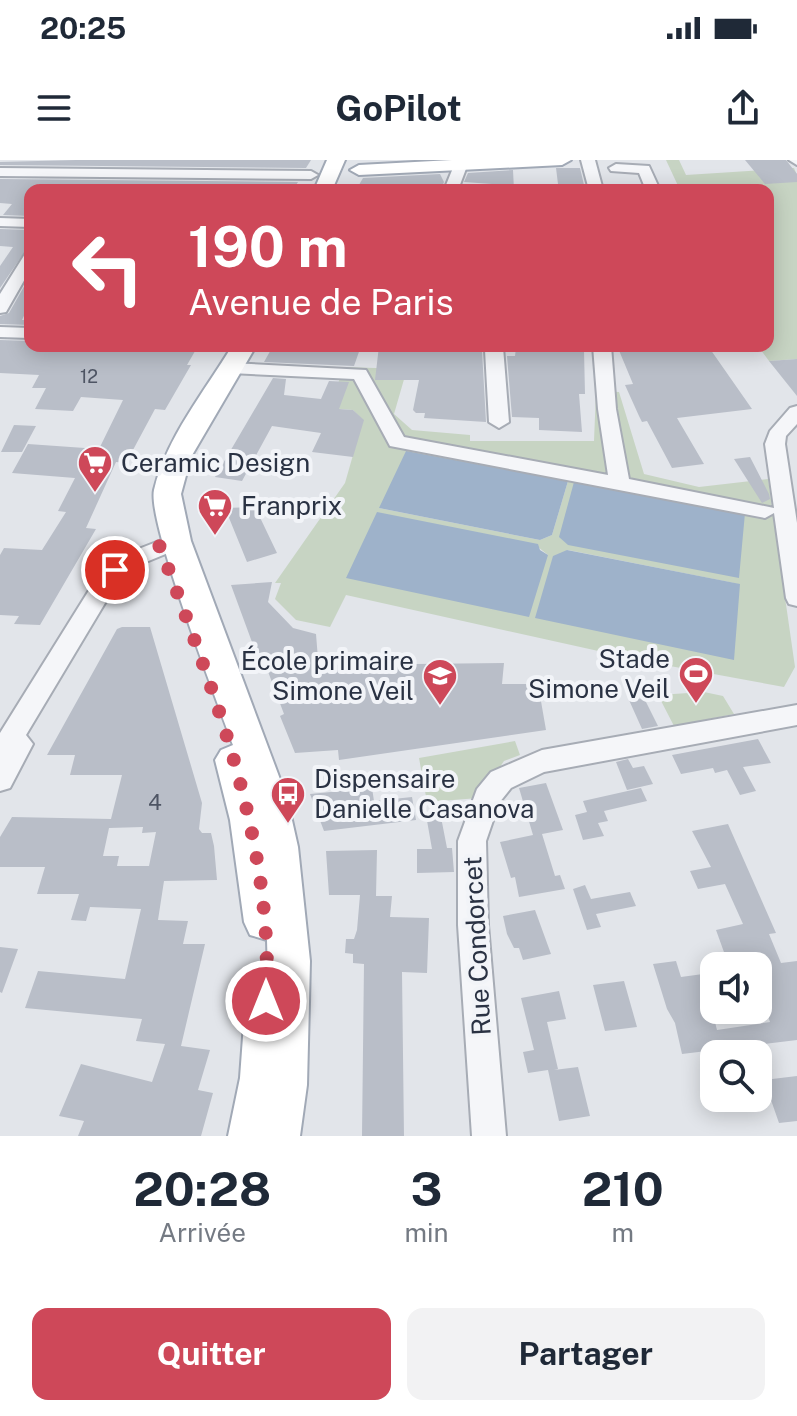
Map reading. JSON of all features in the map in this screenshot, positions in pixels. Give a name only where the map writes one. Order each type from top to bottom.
[{"type":"main road","points":[[317,182],[336,160]]},
{"type":"main road","points":[[356,163],[460,166],[562,160]]},
{"type":"main road","points":[[337,184],[356,163]]},
{"type":"main road","points":[[349,184],[356,163]]},
{"type":"main road","points":[[234,353],[154,481],[151,504],[269,798],[279,847],[289,961],[285,1085],[277,1136]]},
{"type":"main road","points":[[169,544],[194,639],[245,799],[257,859],[268,975],[262,1078],[251,1136]]},
{"type":"street","points":[[193,173],[202,160]]},
{"type":"street","points":[[0,172],[86,169],[317,182],[320,160]]},
{"type":"street","points":[[588,160],[594,184]]},
{"type":"street","points":[[453,184],[460,166]]},
{"type":"street","points":[[616,169],[644,169],[650,184]]},
{"type":"street","points":[[0,222],[24,223]]},
{"type":"street","points":[[0,308],[24,268]]},
{"type":"street","points":[[0,272],[21,273]]},
{"type":"street","points":[[0,332],[24,333]]},
{"type":"street","points":[[494,352],[499,422]]},
{"type":"street","points":[[602,352],[620,484]]},
{"type":"street","points":[[234,353],[360,374],[397,442],[765,511]]},
{"type":"street","points":[[797,412],[783,446],[797,598]]},
{"type":"street","points":[[0,756],[44,680],[68,649],[109,577],[126,562],[169,544]]},
{"type":"street","points":[[0,780],[55,683],[68,649]]},
{"type":"street","name":"Rue Condorcet","points":[[489,1136],[473,925],[472,841],[487,797],[501,780],[542,761],[797,715]]},
{"type":"green space","points":[[666,160],[679,160],[686,175],[794,168],[797,175],[797,359],[769,361],[762,352],[774,352],[774,184],[677,184]]},
{"type":"green space","points":[[344,367],[407,369],[394,414],[412,430],[470,435],[470,441],[594,441],[596,391],[619,392],[644,474],[699,487],[768,479],[795,667],[784,687],[648,662],[346,595],[330,627],[296,620],[275,599],[281,583],[275,583],[345,483],[363,420],[353,410],[329,408]],"holes":[[[568,481],[552,535],[540,540],[379,508]],[[538,547],[548,555],[346,577]],[[568,550],[739,584],[557,556]]]},
{"type":"green space","name":"Stade Simone Veil","points":[[704,692],[723,696],[734,714],[674,726],[658,695]]},
{"type":"green space","points":[[515,741],[520,755],[504,761],[479,798],[427,802],[419,758]]},
{"type":"water","points":[[406,451],[568,481],[552,535],[540,540],[379,508]]},
{"type":"water","points":[[574,482],[745,513],[739,578],[568,545],[559,537]]},
{"type":"water","points":[[377,512],[538,544],[540,550],[548,555],[529,617],[346,578]]},
{"type":"water","points":[[567,550],[740,584],[734,660],[535,618],[553,556]]},
{"type":"building","points":[[311,160],[306,168],[0,165],[0,162]]},
{"type":"building","points":[[745,160],[786,160],[797,174],[797,182],[765,184]]},
{"type":"building","points":[[556,168],[580,168],[584,184],[558,184]]},
{"type":"building","points":[[513,170],[514,184],[464,182],[468,173]]},
{"type":"building","points":[[440,174],[444,182],[360,184],[363,178]]},
{"type":"building","points":[[0,179],[298,182],[24,184],[24,216],[3,215],[12,204],[0,203]]},
{"type":"building","points":[[0,229],[24,230],[24,253],[0,288],[0,266],[13,247],[0,246]]},
{"type":"building","points":[[24,287],[24,325],[0,324],[0,316],[9,313]]},
{"type":"building","points":[[0,340],[24,341],[24,352],[195,352],[187,365],[191,365],[165,410],[155,409],[126,463],[116,462],[86,528],[96,529],[40,625],[14,624],[19,616],[0,615],[0,555],[4,548],[42,550],[66,512],[58,511],[75,478],[12,473],[28,444],[99,449],[123,400],[81,397],[73,411],[35,409],[46,388],[32,388],[39,375],[0,373]]},
{"type":"building","points":[[270,352],[359,352],[354,366],[264,362]]},
{"type":"building","points":[[378,352],[482,352],[486,422],[424,418],[425,413],[413,410],[419,380],[375,380]]},
{"type":"building","points":[[516,352],[584,352],[585,394],[579,394],[582,432],[539,430],[539,418],[512,417],[507,356],[515,356]]},
{"type":"building","points":[[620,352],[712,352],[752,409],[677,418],[704,464],[672,468],[647,421],[642,422],[625,385],[633,384]]},
{"type":"building","points":[[797,359],[797,396],[769,361]]},
{"type":"building","points":[[273,378],[286,379],[284,395],[321,399],[329,381],[349,382],[339,409],[353,410],[364,420],[353,457],[312,452],[321,433],[272,426],[242,481],[215,477]]},
{"type":"building","points":[[14,425],[36,426],[22,452],[1,452]]},
{"type":"building","points":[[750,457],[769,494],[770,499],[762,503],[734,459]]},
{"type":"building","points":[[255,507],[277,553],[247,562],[225,508]]},
{"type":"building","name":"École primaire Simone Veil","points":[[272,582],[268,602],[293,628],[316,634],[318,659],[327,658],[328,665],[504,663],[502,684],[538,684],[546,730],[339,760],[338,750],[295,753],[261,653],[256,653],[231,585]]},
{"type":"building","points":[[150,627],[202,803],[199,829],[202,833],[211,833],[214,846],[217,880],[164,881],[158,920],[188,921],[183,944],[205,944],[181,1046],[210,1050],[198,1090],[213,1093],[201,1136],[78,1136],[84,1121],[59,1116],[81,1064],[152,1082],[165,1044],[136,1041],[142,1019],[25,1008],[38,971],[125,979],[141,909],[90,907],[86,921],[71,920],[79,894],[37,894],[45,867],[0,867],[0,837],[12,817],[111,819],[122,775],[70,775],[75,755],[47,755],[117,629]],"holes":[[[143,827],[142,833],[156,832],[149,866],[117,866],[119,856],[103,856],[109,828]]]},
{"type":"building","points":[[644,698],[658,726],[642,729],[629,700]]},
{"type":"building","points":[[758,739],[771,763],[743,767],[756,791],[740,795],[727,770],[715,773],[713,768],[681,774],[672,755]]},
{"type":"building","points":[[628,759],[633,768],[644,766],[653,784],[627,790],[616,762]]},
{"type":"building","points":[[546,783],[563,830],[542,834],[555,876],[560,875],[565,889],[519,897],[515,877],[511,878],[500,842],[533,835],[519,788]]},
{"type":"building","points":[[372,788],[374,801],[412,797],[416,820],[324,831],[310,794]]},
{"type":"building","points":[[641,788],[647,801],[604,811],[608,821],[598,823],[604,836],[583,840],[575,815],[587,812],[583,801]]},
{"type":"building","points":[[440,812],[447,848],[452,848],[454,872],[417,873],[417,849],[432,849],[426,815]]},
{"type":"building","points":[[728,824],[776,933],[769,934],[781,963],[797,961],[797,1040],[772,1043],[772,1040],[700,1040],[700,1052],[682,1054],[675,1023],[667,1009],[653,964],[676,961],[681,977],[700,974],[700,1024],[716,1024],[717,1030],[772,1024],[772,952],[724,952],[716,930],[743,924],[725,884],[698,889],[690,871],[711,867],[692,831]]},
{"type":"building","points":[[377,850],[376,896],[392,896],[390,917],[429,918],[427,973],[402,972],[404,1136],[362,1136],[364,964],[353,963],[353,954],[345,953],[346,939],[354,939],[357,930],[360,895],[329,895],[326,851]]},
{"type":"building","points":[[585,885],[591,899],[630,892],[636,906],[596,914],[601,927],[587,930],[573,889]]},
{"type":"building","points":[[535,910],[551,954],[523,960],[519,948],[514,948],[507,934],[503,916]]},
{"type":"building","points":[[0,947],[18,949],[2,993],[0,992]]},
{"type":"building","points":[[624,981],[637,1027],[605,1031],[593,985]]},
{"type":"building","points":[[559,991],[566,1019],[547,1022],[558,1069],[554,1070],[578,1067],[590,1116],[559,1121],[548,1070],[528,1073],[523,1052],[534,1050],[521,998]]},
{"type":"building","points":[[797,1076],[797,1121],[779,1123],[772,1103],[772,1079]]},
{"type":"place","name":"Ceramic Design","points":[[95,494]]},
{"type":"place","name":"Franprix","points":[[215,537]]},
{"type":"place","name":"Stade Simone Veil","points":[[696,705]]},
{"type":"place","name":"École primaire Simone Veil","points":[[440,707]]},
{"type":"place","name":"Dispensaire Danielle Casanova","points":[[288,825]]},
{"type":"route","points":[[115,570],[160,546],[194,639],[245,799],[257,859],[268,975],[266,1001]]}]
